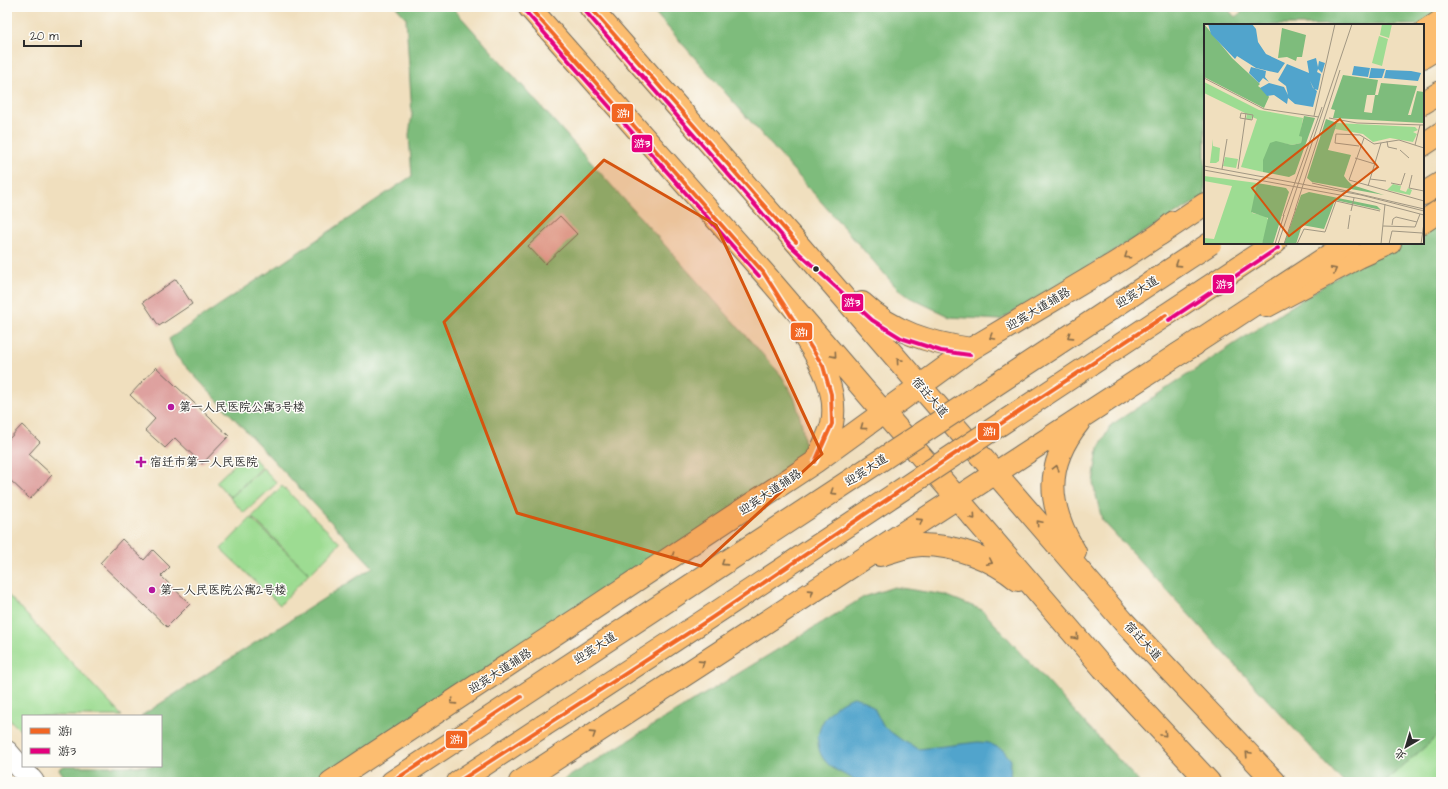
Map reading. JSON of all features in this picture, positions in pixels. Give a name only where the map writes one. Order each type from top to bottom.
[{"type":"main road","points":[[529,7],[763,272],[1103,668],[1209,782]]},
{"type":"main road","name":"宿迁大道","points":[[590,7],[796,242],[1123,621],[1275,782]]},
{"type":"main road","points":[[1424,32],[1441,21]]},
{"type":"main road","points":[[1424,57],[1441,46]]},
{"type":"main road","points":[[1424,103],[1441,92]]},
{"type":"main road","points":[[1424,144],[1441,133]]},
{"type":"main road","points":[[1424,193],[1441,183]]},
{"type":"main road","name":"迎宾大道辅路","points":[[331,782],[816,462],[971,349],[1117,262],[1160,234],[1204,197]]},
{"type":"main road","points":[[1160,234],[1204,205]]},
{"type":"main road","points":[[1424,221],[1441,210]]},
{"type":"main road","points":[[796,242],[876,316],[910,334],[942,345],[971,349]]},
{"type":"main road","name":"迎宾大道","points":[[392,782],[1209,244]]},
{"type":"main road","points":[[458,782],[710,619],[947,459],[1273,244]]},
{"type":"main road","points":[[520,782],[1346,244]]},
{"type":"main road","points":[[1177,354],[1359,257],[1388,244]]},
{"type":"main road","points":[[763,272],[823,366],[832,394],[832,424],[816,462]]},
{"type":"main road","points":[[1084,415],[1068,436],[1062,450],[1055,470],[1052,492],[1057,517],[1072,547],[1099,593]]},
{"type":"main road","points":[[858,562],[901,548],[921,544],[952,548],[981,558],[1007,571],[1055,612]]},
{"type":"street","points":[[7,752],[33,782]]},
{"type":"highlighted area","points":[[604,160],[716,225],[822,454],[701,566],[517,513],[444,322]]},
{"type":"green space","points":[[396,7],[452,7],[781,375],[795,399],[802,425],[806,454],[794,476],[334,782],[68,782],[59,769],[62,767],[162,767],[162,715],[143,715],[373,567],[176,356],[169,339],[412,176],[409,135],[412,115],[406,18]]},
{"type":"green space","points":[[650,7],[689,7],[693,11],[706,7],[1226,7],[1235,17],[1249,7],[1441,7],[1441,42],[1424,53],[1424,24],[1204,24],[1204,197],[1000,320],[950,317],[909,297],[896,287]]},
{"type":"green space","points":[[1441,208],[1441,733],[1384,782],[1343,782],[1102,520],[1093,483],[1098,449],[1111,425],[1386,244],[1424,244],[1424,219]]},
{"type":"green space","points":[[248,452],[262,467],[230,497],[216,482]]},
{"type":"green space","points":[[263,468],[277,483],[244,513],[230,498]]},
{"type":"green space","points":[[282,486],[340,543],[310,574],[252,517]]},
{"type":"green space","points":[[251,518],[309,574],[280,605],[221,549]]},
{"type":"green space","points":[[894,587],[945,595],[982,610],[1139,782],[560,782],[864,597]]},
{"type":"green space","points":[[7,594],[121,715],[22,715],[22,732],[7,717]]},
{"type":"green space","points":[[1441,733],[1441,782],[1384,782]]},
{"type":"water","points":[[854,697],[865,701],[874,708],[883,726],[903,741],[919,749],[978,742],[989,743],[1003,750],[1011,760],[1010,782],[869,783],[849,777],[836,770],[825,761],[820,751],[818,740],[820,729],[825,719],[833,709]]},
{"type":"building","points":[[560,216],[577,234],[545,264],[528,246]]},
{"type":"building","points":[[176,279],[192,304],[159,326],[143,302]]},
{"type":"building","name":"第一人民医院公寓3号楼","points":[[156,367],[229,436],[202,464],[175,438],[165,448],[145,430],[155,419],[130,395]]},
{"type":"building","points":[[22,425],[40,442],[29,454],[52,475],[30,499],[7,477],[7,441]]},
{"type":"building","name":"第一人民医院公寓2号楼","points":[[122,539],[144,560],[153,550],[170,567],[161,576],[190,604],[167,627],[100,563]]},
{"type":"transit line","name":"游1","points":[[529,7],[763,272],[823,366],[831,394],[832,424],[815,462]]},
{"type":"transit line","name":"游1","points":[[590,7],[796,242]]},
{"type":"transit line","name":"游3","points":[[525,11],[759,276]]},
{"type":"transit line","name":"游3","points":[[585,11],[791,246],[872,320],[901,338],[941,351],[970,355]]},
{"type":"transit line","name":"游3","points":[[1169,320],[1278,248]]},
{"type":"transit line","name":"游1","points":[[458,782],[710,619],[947,459],[1166,315]]},
{"type":"transit line","name":"游1","points":[[392,782],[521,697]]},
{"type":"place","name":"第一人民医院公寓3号楼","points":[[171,407]]},
{"type":"place","name":"宿迁市第一人民医院","points":[[141,462]]},
{"type":"place","name":"第一人民医院公寓2号楼","points":[[152,590]]}]
